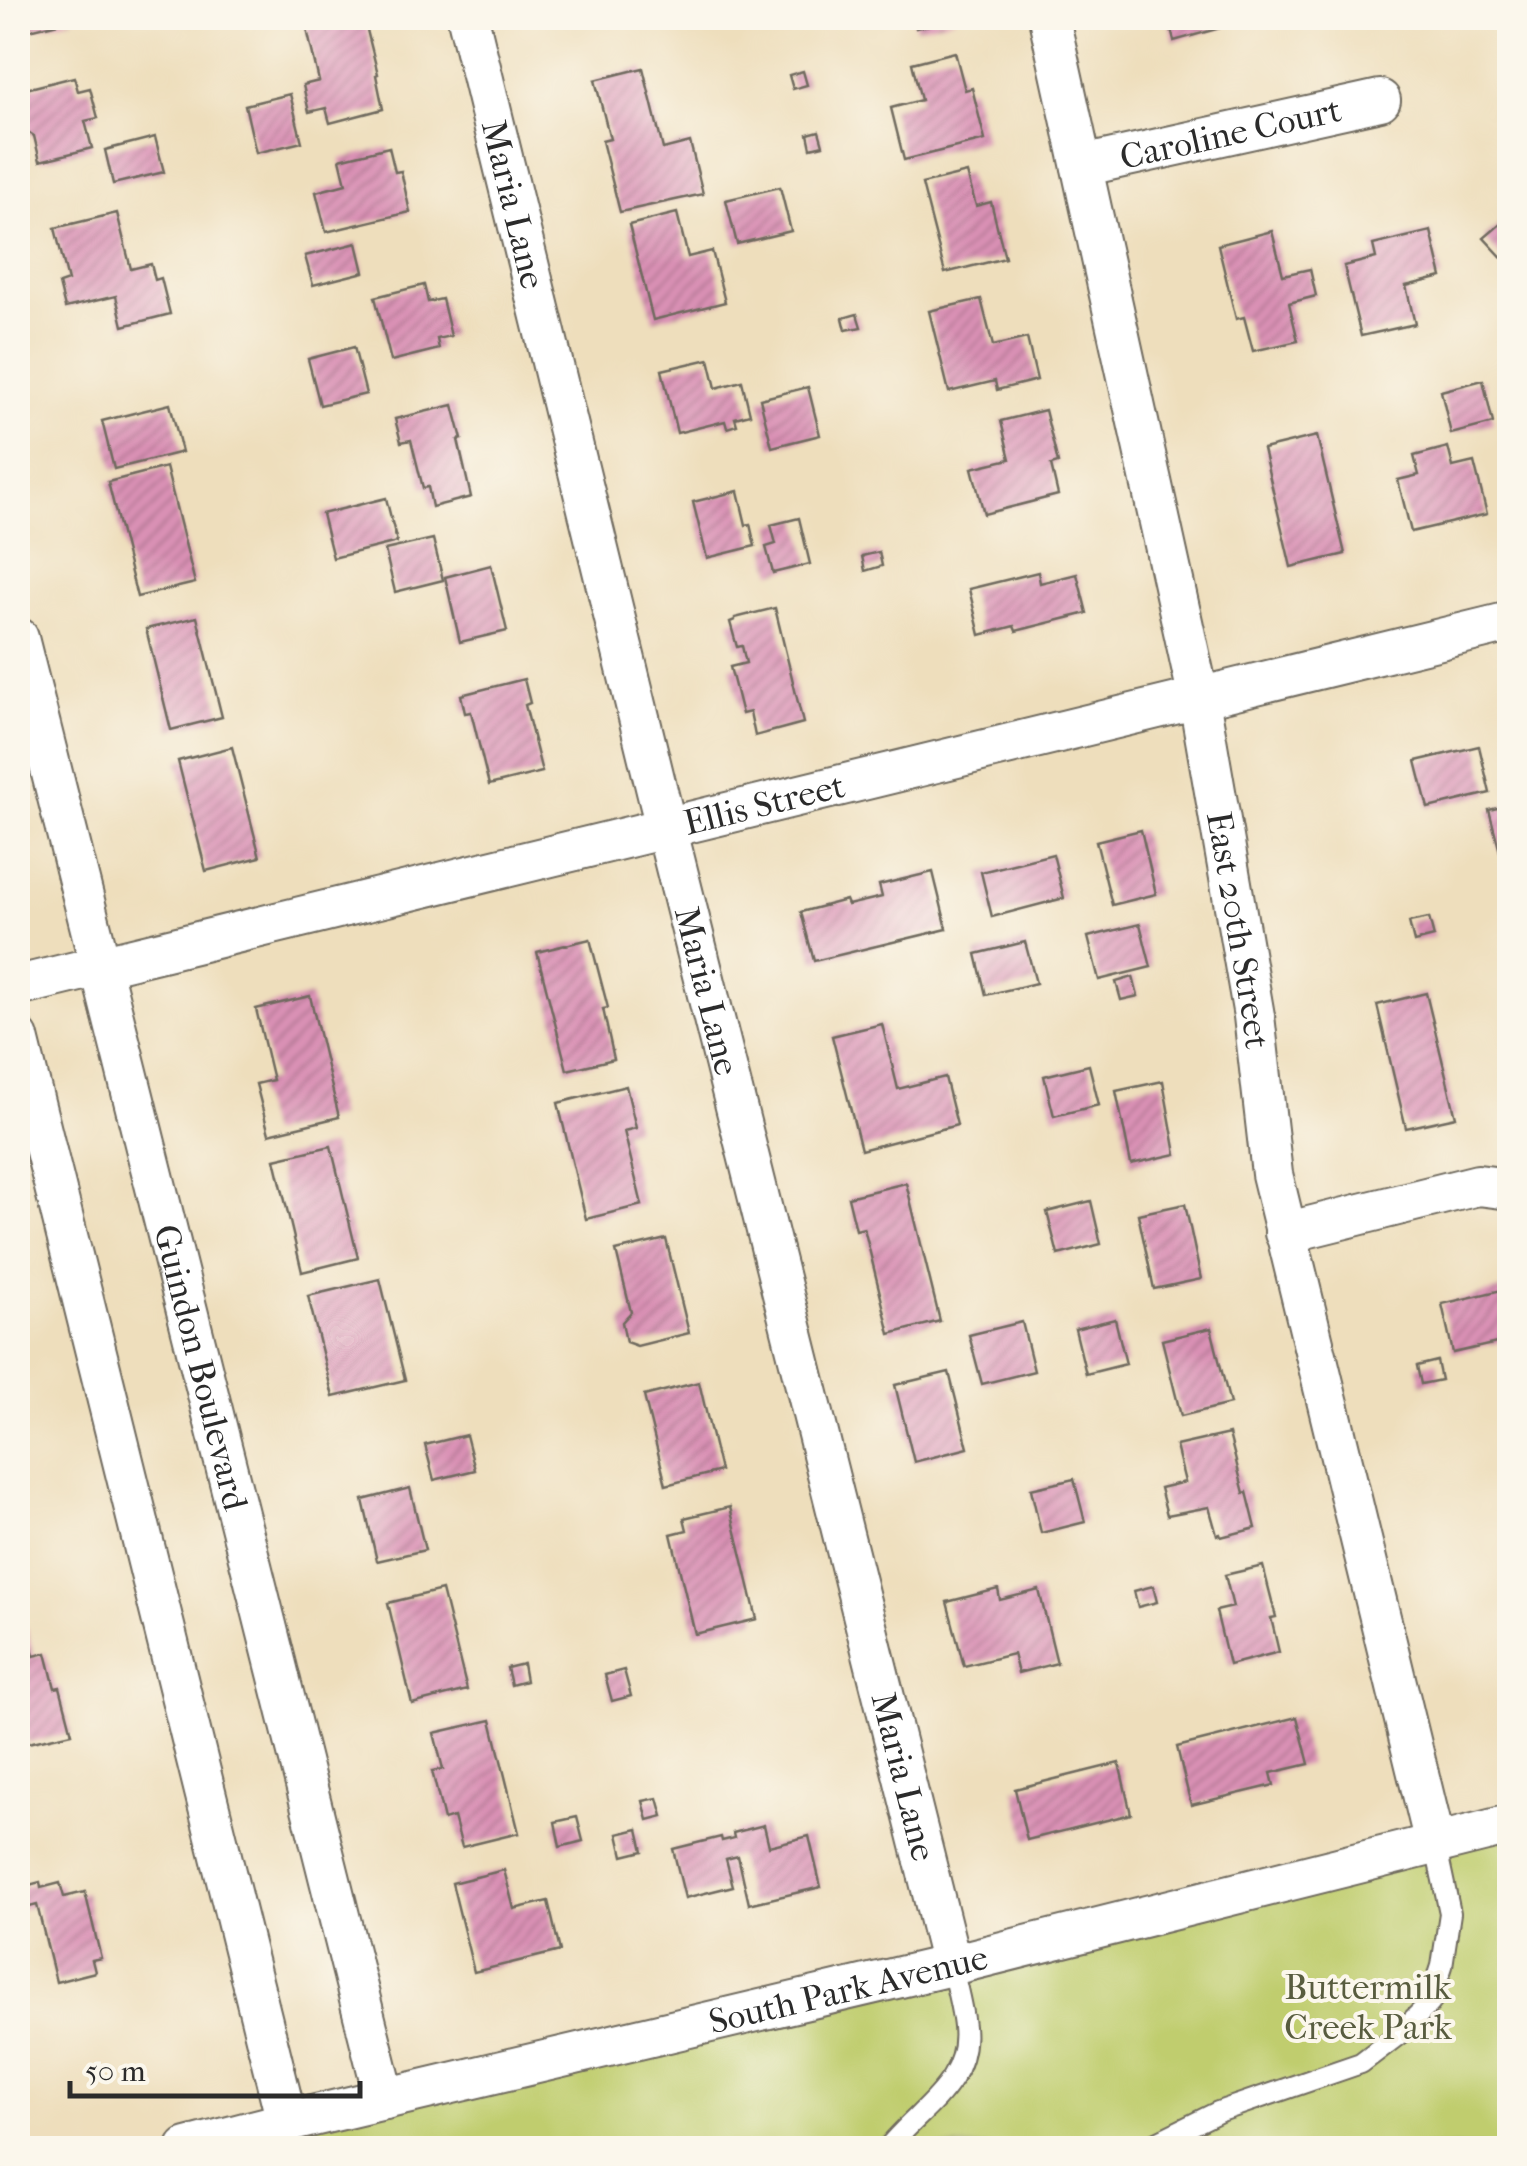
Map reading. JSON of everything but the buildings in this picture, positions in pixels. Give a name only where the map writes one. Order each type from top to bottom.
[{"type":"street","name":"Maria Lane","points":[[468,18],[666,829],[951,1965]]},
{"type":"street","name":"East 20th Street","points":[[1049,18],[1198,700],[1254,1016],[1272,1174],[1435,1843]]},
{"type":"street","name":"Caroline Court","points":[[1082,166],[1380,100]]},
{"type":"street","name":"Ellis Street","points":[[18,986],[1510,622]]},
{"type":"street","name":"Guindon Boulevard","points":[[18,638],[385,2100]]},
{"type":"street","points":[[18,1038],[287,2122]]},
{"type":"street","points":[[1285,1233],[1478,1185],[1510,1190]]},
{"type":"street","name":"South Park Avenue","points":[[187,2148],[951,1965],[1510,1825]]},
{"type":"lane","points":[[1145,2148],[1218,2112],[1361,2062],[1399,2034],[1430,2003],[1442,1966],[1450,1913],[1435,1843]]},
{"type":"lane","points":[[888,2148],[958,2072],[964,2051],[964,2029],[951,1965]]},
{"type":"green space","name":"Buttermilk Creek Park","points":[[1509,1825],[1509,2148],[215,2148]]}]
